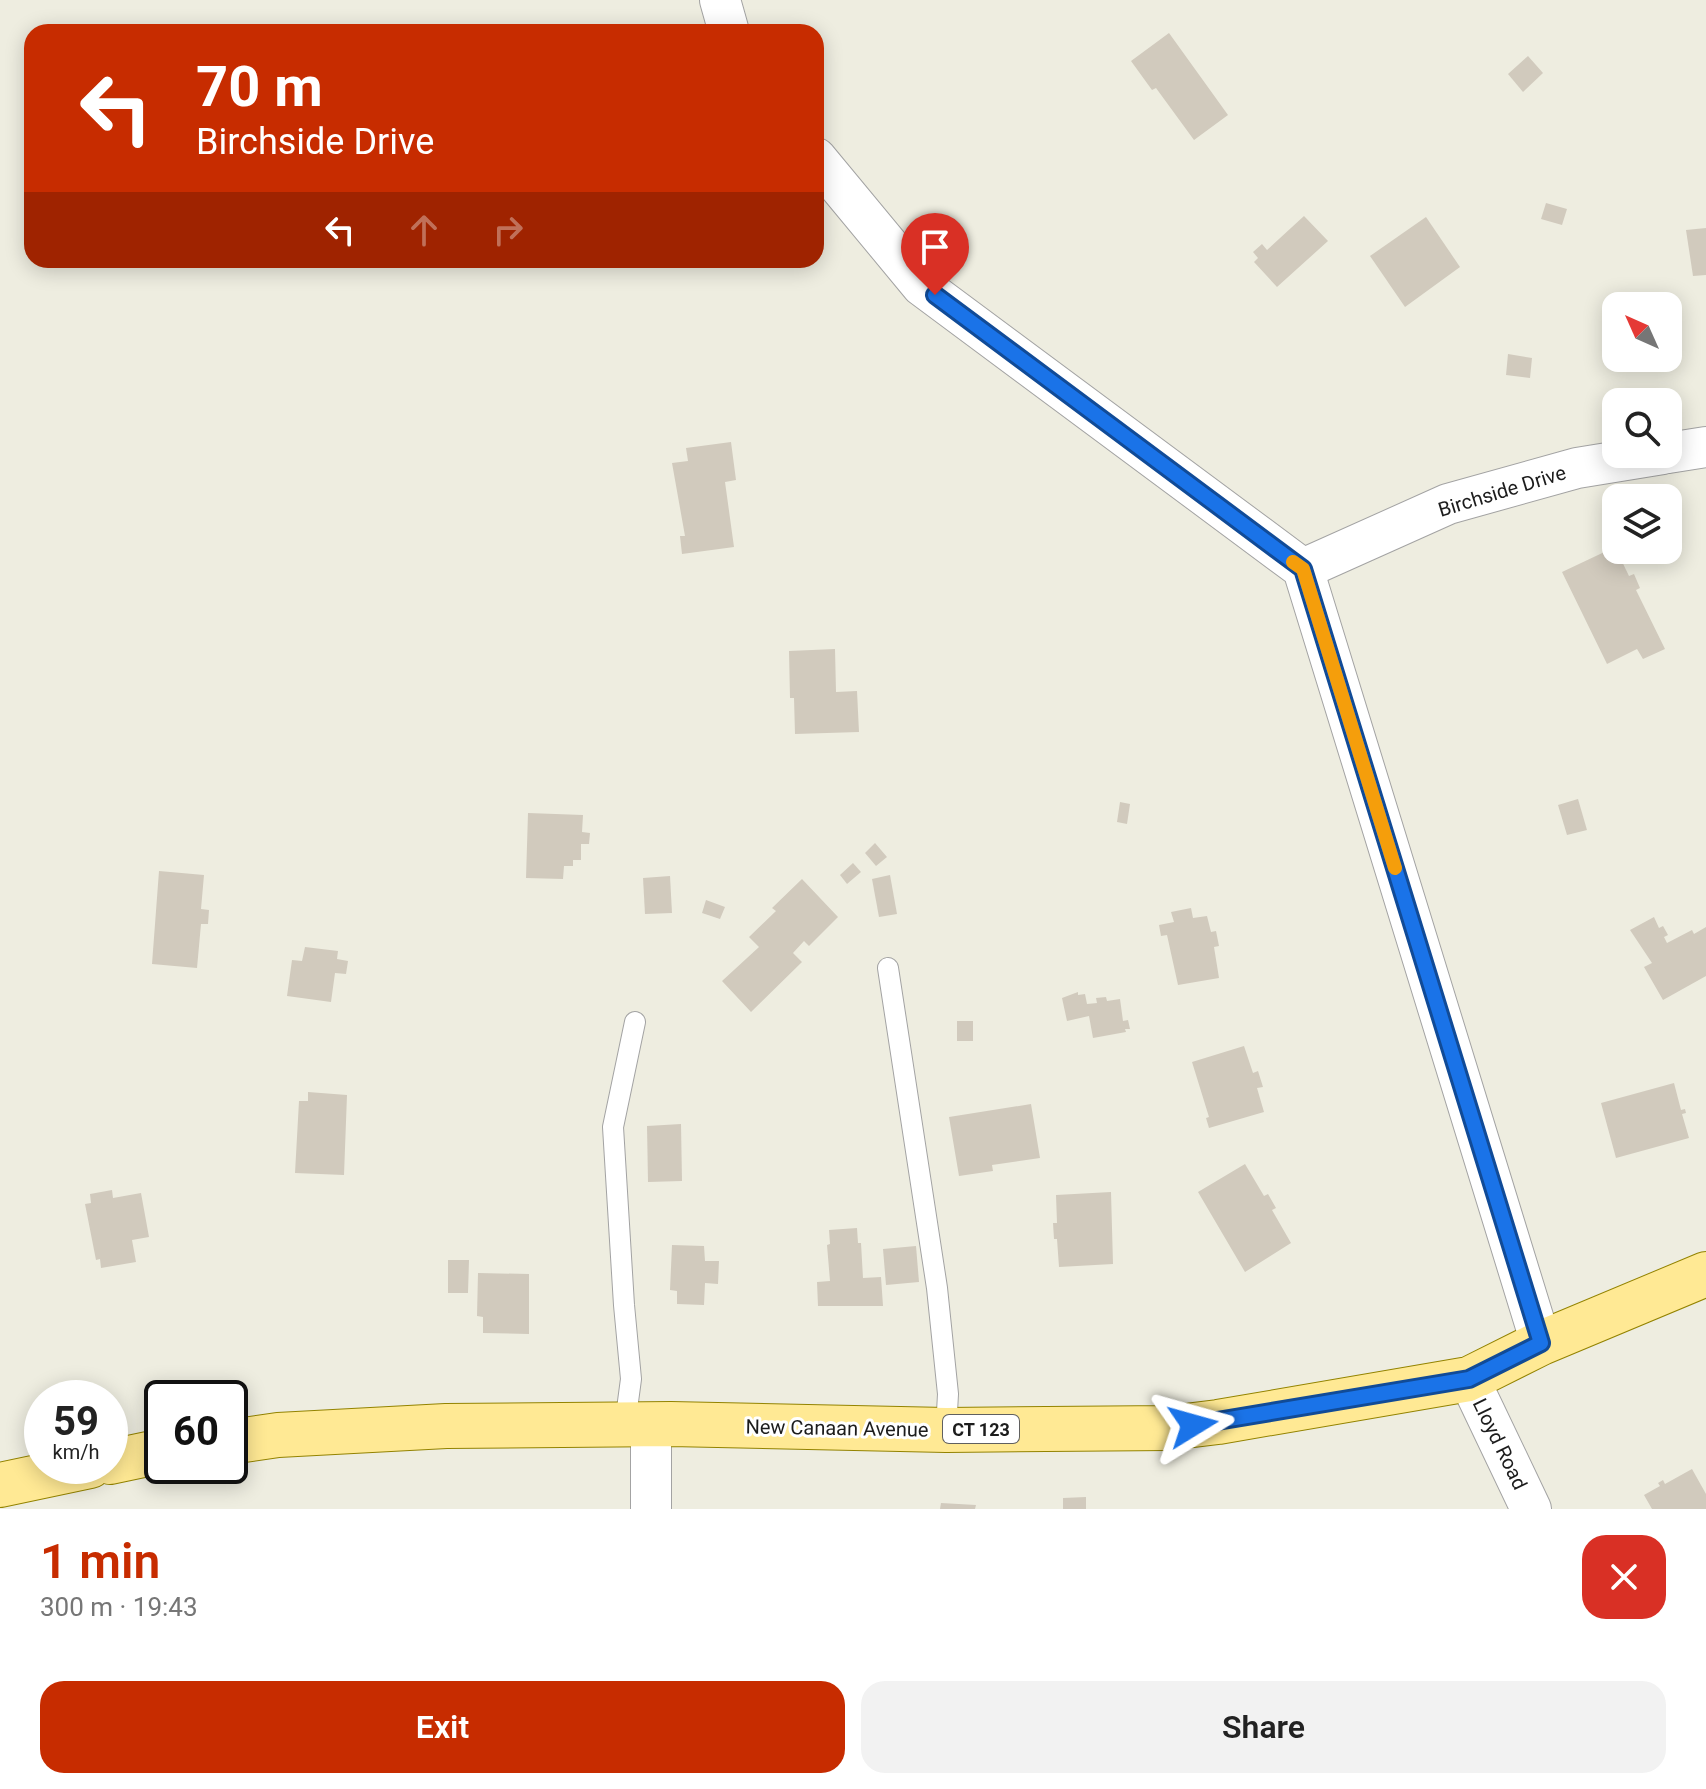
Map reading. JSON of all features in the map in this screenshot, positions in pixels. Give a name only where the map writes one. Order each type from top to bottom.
[{"type":"main road","name":"New Canaan Avenue","points":[[248,1439],[446,1426],[638,1424],[946,1430],[1169,1428],[1469,1379],[1541,1343],[1706,1274]]},
{"type":"main road","points":[[0,1485],[24,1480]]},
{"type":"street","points":[[720,0],[727,24]]},
{"type":"street","points":[[824,168],[922,286],[1303,569],[1541,1343]]},
{"type":"street","name":"Birchside Drive","points":[[1682,451],[1706,447]]},
{"type":"street","name":"Birchside Drive","points":[[1303,569],[1448,504],[1577,468],[1602,464]]},
{"type":"street","name":"Lloyd Road","points":[[1469,1379],[1531,1509]]},
{"type":"street","points":[[638,1424],[651,1509]]},
{"type":"lane","points":[[888,968],[937,1288],[948,1394],[946,1430]]},
{"type":"lane","points":[[635,1022],[613,1127],[624,1305],[638,1424]]},
{"type":"building","points":[[1169,33],[1228,115],[1194,140],[1156,88],[1152,90],[1131,61]]},
{"type":"building","points":[[1528,56],[1543,73],[1523,92],[1508,74]]},
{"type":"building","points":[[1546,203],[1567,209],[1562,225],[1541,219]]},
{"type":"building","points":[[1304,216],[1328,241],[1277,287],[1254,262],[1258,258],[1253,252],[1262,244],[1267,250]]},
{"type":"building","points":[[1426,217],[1460,267],[1405,307],[1370,256]]},
{"type":"building","points":[[1706,228],[1706,275],[1693,276],[1686,230]]},
{"type":"building","points":[[1508,354],[1532,358],[1530,378],[1506,375]]},
{"type":"building","points":[[731,442],[736,480],[725,482],[734,547],[682,554],[680,536],[685,536],[672,463],[688,461],[686,448]]},
{"type":"building","points":[[1602,553],[1602,564],[1623,564],[1629,576],[1634,574],[1640,588],[1636,590],[1665,649],[1643,659],[1637,649],[1607,664],[1562,572]]},
{"type":"building","points":[[835,649],[836,692],[857,691],[859,732],[795,734],[789,651]]},
{"type":"building","points":[[1578,799],[1587,830],[1567,835],[1558,805]]},
{"type":"building","points":[[1120,802],[1130,804],[1127,824],[1117,822]]},
{"type":"building","points":[[528,813],[583,815],[582,832],[590,833],[589,844],[581,844],[581,860],[573,860],[573,866],[564,866],[563,879],[526,878]]},
{"type":"building","points":[[875,843],[887,857],[876,866],[865,853]]},
{"type":"building","points":[[853,863],[861,872],[847,884],[840,875]]},
{"type":"building","points":[[159,871],[204,875],[201,909],[209,910],[208,924],[201,924],[197,968],[152,964]]},
{"type":"building","points":[[890,875],[897,914],[879,917],[872,879]]},
{"type":"building","points":[[670,876],[672,913],[645,914],[643,878]]},
{"type":"building","points":[[802,879],[838,917],[809,946],[804,941],[793,953],[802,962],[751,1012],[722,981],[759,947],[749,937],[776,911],[772,908]]},
{"type":"building","points":[[706,900],[725,907],[720,919],[702,913]]},
{"type":"building","points":[[1191,908],[1193,918],[1207,916],[1211,932],[1216,931],[1219,946],[1214,947],[1219,978],[1178,985],[1167,935],[1161,936],[1159,925],[1174,922],[1171,912]]},
{"type":"building","points":[[1654,917],[1659,928],[1663,926],[1668,935],[1664,937],[1667,943],[1692,930],[1694,934],[1706,927],[1706,976],[1663,1000],[1644,967],[1652,963],[1630,930]]},
{"type":"building","points":[[305,947],[338,951],[337,959],[348,961],[346,974],[335,973],[331,1002],[287,996],[292,960],[302,961]]},
{"type":"building","points":[[1078,992],[1078,995],[1085,994],[1087,1004],[1097,1003],[1096,998],[1106,997],[1107,1001],[1120,999],[1123,1021],[1128,1020],[1130,1029],[1093,1038],[1089,1016],[1067,1021],[1062,998]]},
{"type":"building","points":[[957,1021],[973,1021],[973,1041],[957,1041]]},
{"type":"building","points":[[1244,1046],[1253,1073],[1258,1071],[1263,1087],[1257,1088],[1264,1112],[1209,1128],[1206,1118],[1209,1117],[1192,1062]]},
{"type":"building","points":[[1674,1083],[1681,1110],[1685,1109],[1686,1113],[1682,1114],[1689,1138],[1616,1158],[1601,1103]]},
{"type":"building","points":[[308,1092],[347,1095],[344,1175],[295,1173],[299,1101],[308,1101]]},
{"type":"building","points":[[1031,1104],[1040,1158],[992,1165],[993,1171],[959,1176],[949,1117]]},
{"type":"building","points":[[681,1124],[682,1181],[648,1182],[647,1126]]},
{"type":"building","points":[[1245,1164],[1264,1196],[1268,1194],[1276,1208],[1272,1210],[1291,1243],[1245,1272],[1198,1192]]},
{"type":"building","points":[[112,1190],[113,1198],[141,1193],[149,1237],[132,1240],[136,1262],[101,1268],[100,1259],[96,1260],[85,1204],[91,1203],[90,1194]]},
{"type":"building","points":[[1111,1192],[1113,1264],[1059,1267],[1053,1223],[1057,1223],[1056,1195]]},
{"type":"building","points":[[857,1228],[863,1278],[881,1277],[883,1306],[818,1306],[817,1282],[830,1281],[829,1230]]},
{"type":"building","points":[[672,1245],[704,1246],[705,1261],[719,1261],[718,1284],[705,1283],[704,1305],[677,1304],[677,1291],[670,1290]]},
{"type":"building","points":[[916,1246],[919,1282],[886,1285],[883,1249]]},
{"type":"building","points":[[448,1260],[469,1260],[468,1293],[448,1293]]},
{"type":"building","points":[[478,1273],[529,1274],[529,1334],[483,1333],[483,1317],[477,1316]]},
{"type":"building","points":[[1692,1469],[1706,1494],[1706,1509],[1652,1509],[1644,1495],[1660,1486],[1658,1483],[1663,1480],[1665,1484]]},
{"type":"building","points":[[1086,1497],[1086,1509],[1063,1509],[1063,1498]]},
{"type":"building","points":[[941,1503],[976,1505],[975,1509],[940,1509]]},
{"type":"slow traffic","points":[[1293,562],[1303,569],[1395,868]]},
{"type":"route","points":[[935,295],[1303,569],[1541,1343],[1469,1379],[1193,1425]]}]
